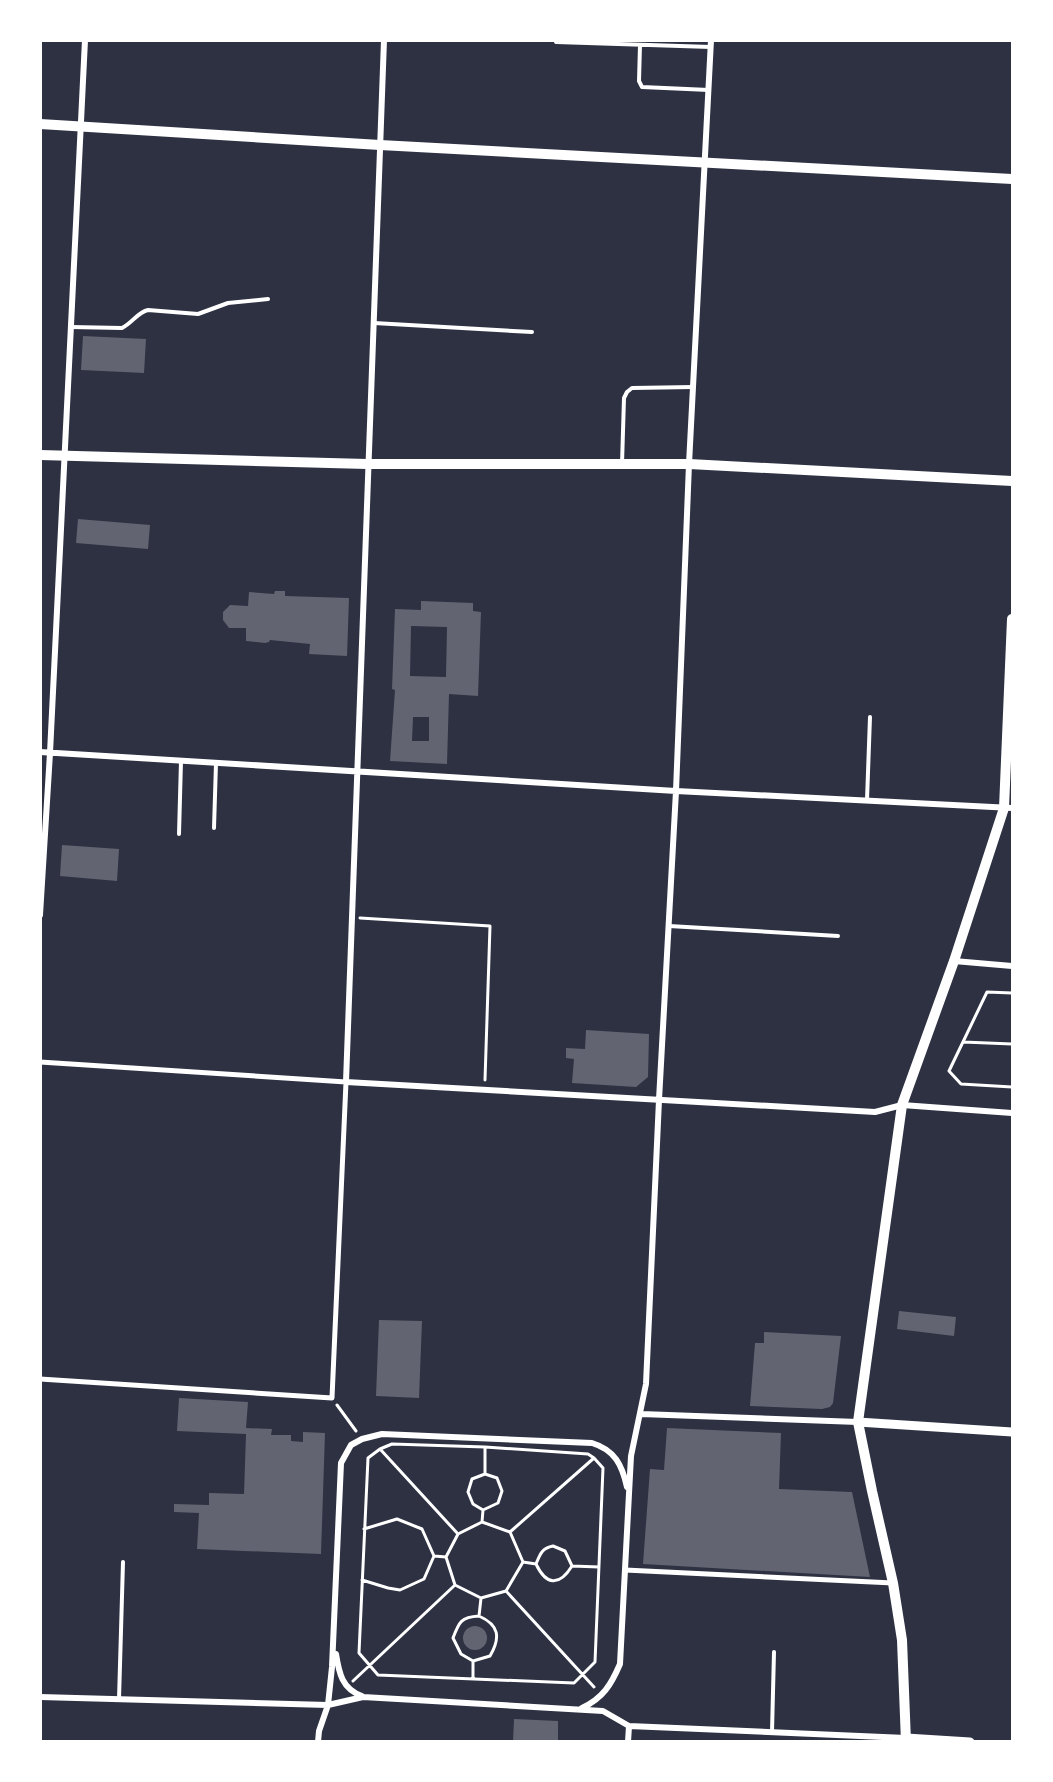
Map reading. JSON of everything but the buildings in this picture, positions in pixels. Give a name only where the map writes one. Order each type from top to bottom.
[{"type":"main road","points":[[40,124],[1012,179]]},
{"type":"main road","points":[[40,454],[367,464],[689,464],[1012,481]]},
{"type":"main road","points":[[906,1740],[902,1640],[893,1583],[858,1422],[902,1105],[1008,808],[1012,619]]},
{"type":"street","points":[[40,915],[85,40]]},
{"type":"street","points":[[40,1379],[332,1398],[346,1082],[384,40]]},
{"type":"street","points":[[582,1708],[592,1703],[611,1684],[620,1664],[631,1456],[646,1384],[711,44]]},
{"type":"street","points":[[40,752],[676,791],[1008,808]]},
{"type":"street","points":[[954,961],[1012,966]]},
{"type":"street","points":[[40,1062],[875,1112],[902,1105],[1012,1113]]},
{"type":"street","points":[[641,1414],[858,1422],[1012,1432]]},
{"type":"street","points":[[318,1742],[319,1731],[328,1705],[341,1463],[351,1445],[362,1439],[382,1434],[592,1443],[610,1452],[623,1469],[629,1497]]},
{"type":"street","points":[[625,1570],[893,1583]]},
{"type":"street","points":[[333,1642],[339,1676],[357,1695],[363,1697],[582,1708],[603,1711],[629,1726],[970,1742]]},
{"type":"street","points":[[40,1697],[328,1705],[363,1697]]},
{"type":"street","points":[[628,1742],[629,1726]]},
{"type":"lane","points":[[556,42],[640,45],[711,44]]},
{"type":"lane","points":[[640,45],[639,81],[642,87],[709,90]]},
{"type":"lane","points":[[71,327],[122,328],[129,325],[142,311],[198,314],[228,303],[268,299]]},
{"type":"lane","points":[[373,323],[532,332]]},
{"type":"lane","points":[[622,464],[624,398],[627,392],[632,388],[693,387]]},
{"type":"lane","points":[[867,801],[870,717]]},
{"type":"lane","points":[[179,834],[181,761]]},
{"type":"lane","points":[[214,828],[216,764]]},
{"type":"lane","points":[[668,926],[838,936]]},
{"type":"lane","points":[[119,1699],[123,1562]]},
{"type":"lane","points":[[772,1732],[774,1652]]},
{"type":"path","points":[[351,918],[490,926],[485,1082]]},
{"type":"path","points":[[1012,993],[987,992],[949,1071],[961,1084],[1012,1087]]},
{"type":"path","points":[[963,1042],[1012,1044]]},
{"type":"path","points":[[332,1398],[362,1439],[380,1449],[458,1534]]},
{"type":"path","points":[[392,1444],[485,1447],[588,1454],[603,1468],[595,1662],[574,1683],[378,1675],[359,1653],[368,1458],[392,1444]]},
{"type":"path","points":[[484,1474],[485,1447]]},
{"type":"path","points":[[510,1532],[594,1458],[610,1452]]},
{"type":"path","points":[[484,1474],[497,1478],[502,1491],[498,1503],[483,1510],[473,1504],[468,1492],[472,1479],[484,1474]]},
{"type":"path","points":[[482,1522],[483,1510]]},
{"type":"path","points":[[362,1580],[400,1590],[424,1579],[434,1556],[422,1529],[397,1519],[364,1529]]},
{"type":"path","points":[[482,1522],[510,1532],[523,1562],[507,1591],[481,1598],[455,1585],[446,1557],[458,1534],[482,1522]]},
{"type":"path","points":[[553,1546],[565,1551],[572,1566],[566,1575],[556,1580],[549,1580],[542,1576],[536,1564],[541,1551],[553,1546]]},
{"type":"path","points":[[434,1556],[446,1557]]},
{"type":"path","points":[[523,1562],[536,1564]]},
{"type":"path","points":[[572,1566],[599,1567]]},
{"type":"path","points":[[348,1686],[455,1585]]},
{"type":"path","points":[[507,1591],[601,1695]]},
{"type":"path","points":[[479,1616],[481,1598]]},
{"type":"path","points":[[479,1616],[491,1621],[497,1635],[497,1644],[490,1656],[473,1661],[461,1654],[453,1638],[459,1623],[468,1617],[479,1616]]},
{"type":"path","points":[[473,1661],[473,1679]]}]
